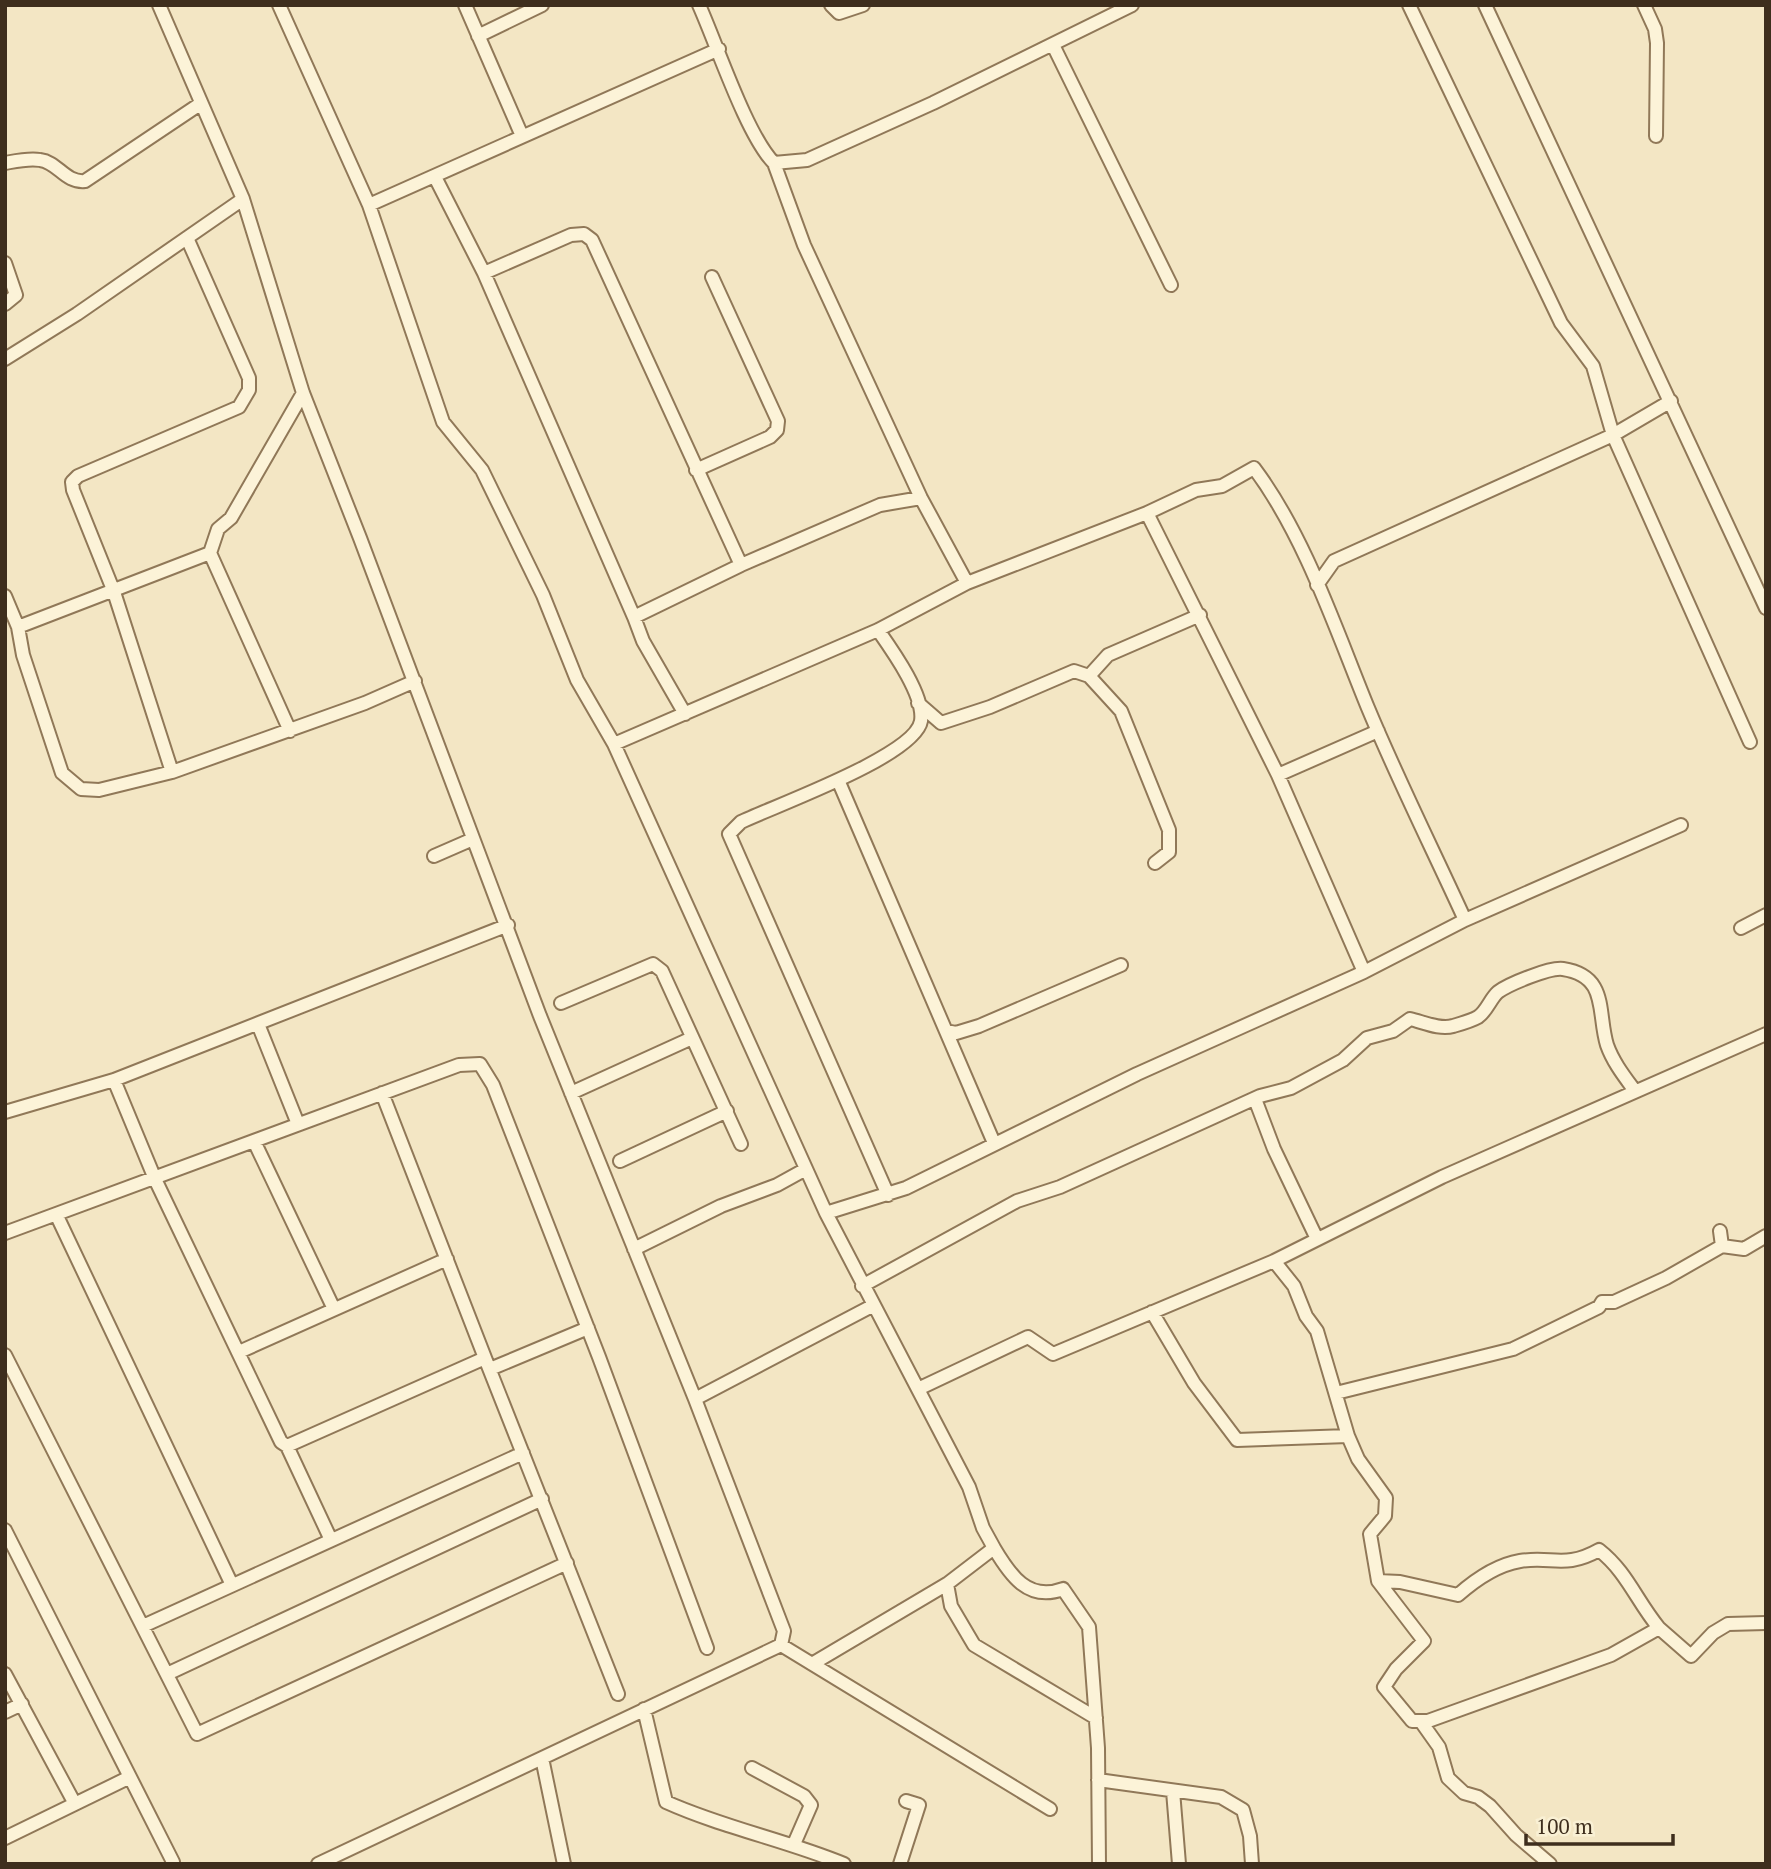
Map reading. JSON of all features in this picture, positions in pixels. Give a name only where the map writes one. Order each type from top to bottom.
[{"type":"street","points":[[159,5],[243,199],[303,393],[571,1093],[695,1399],[784,1631],[781,1645]]},
{"type":"street","points":[[279,5],[369,205],[443,422],[482,470],[543,595],[577,680],[614,744],[825,1213],[969,1487],[983,1528],[1007,1572],[1027,1590],[1052,1593],[1063,1589],[1089,1627],[1096,1718],[1099,1864]]},
{"type":"street","points":[[464,5],[522,136]]},
{"type":"street","points":[[478,36],[542,5]]},
{"type":"street","points":[[699,5],[752,128],[765,153],[774,163],[804,245],[921,498],[967,583]]},
{"type":"street","points":[[831,5],[839,13],[863,5]]},
{"type":"street","points":[[774,163],[807,160],[1132,5]]},
{"type":"street","points":[[1409,5],[1561,323],[1593,366],[1613,435],[1750,742]]},
{"type":"street","points":[[1485,5],[1766,608]]},
{"type":"street","points":[[1644,5],[1655,29],[1657,43],[1656,136]]},
{"type":"street","points":[[1053,45],[1171,285]]},
{"type":"street","points":[[369,205],[719,49]]},
{"type":"street","points":[[5,163],[40,160],[52,164],[69,179],[85,181],[200,104]]},
{"type":"street","points":[[435,177],[484,273],[643,641],[685,714]]},
{"type":"street","points":[[5,359],[243,199]]},
{"type":"street","points":[[484,273],[571,235],[584,234],[592,240],[741,565]]},
{"type":"street","points":[[172,772],[114,592],[72,482],[78,475],[239,407],[249,390],[241,357],[187,238]]},
{"type":"street","points":[[5,263],[16,295],[5,304]]},
{"type":"street","points":[[696,470],[770,437],[777,430],[778,421],[712,277]]},
{"type":"street","points":[[290,731],[210,553],[218,529],[231,518],[303,393]]},
{"type":"street","points":[[1317,585],[1334,561],[1613,435],[1671,401]]},
{"type":"street","points":[[614,744],[878,630],[967,583],[1147,513],[1196,490],[1222,486],[1254,468],[1270,489],[1317,585],[1378,731],[1465,920]]},
{"type":"street","points":[[634,617],[741,565],[880,505],[921,498]]},
{"type":"street","points":[[1147,513],[1278,775],[1364,972]]},
{"type":"street","points":[[18,627],[210,553]]},
{"type":"street","points":[[5,596],[18,627],[23,655],[62,773],[81,789],[99,790],[172,772],[290,731],[415,681]]},
{"type":"street","points":[[1089,676],[1108,656],[1200,615]]},
{"type":"street","points":[[878,630],[899,659],[918,703],[921,721],[907,741],[899,748],[838,780],[741,822],[729,834],[888,1195]]},
{"type":"street","points":[[918,703],[941,723],[990,707],[1074,671],[1089,676],[1121,711],[1169,830],[1169,852],[1155,863]]},
{"type":"street","points":[[1278,775],[1378,731]]},
{"type":"street","points":[[838,780],[994,1143]]},
{"type":"street","points":[[825,1213],[888,1195],[994,1143],[1364,972],[1465,920],[1681,825]]},
{"type":"street","points":[[433,856],[473,839]]},
{"type":"street","points":[[1741,929],[1766,915]]},
{"type":"street","points":[[5,1111],[114,1080],[508,926]]},
{"type":"street","points":[[561,1003],[653,964],[662,971],[741,1144]]},
{"type":"street","points":[[946,1031],[956,1033],[979,1026],[1121,965]]},
{"type":"street","points":[[862,1286],[1017,1201],[1060,1187],[1255,1099],[1291,1088],[1343,1060],[1367,1038],[1393,1031],[1410,1019],[1452,1026],[1479,1017],[1497,993],[1542,972],[1561,968],[1579,974],[1591,983],[1598,993],[1607,1043],[1615,1062],[1634,1091]]},
{"type":"street","points":[[258,1024],[298,1124]]},
{"type":"street","points":[[918,1389],[1028,1337],[1053,1354],[1274,1261],[1441,1177],[1766,1034]]},
{"type":"street","points":[[571,1093],[692,1038]]},
{"type":"street","points":[[5,1233],[57,1216],[382,1093],[468,1063],[480,1064],[486,1069],[588,1328],[708,1648]]},
{"type":"street","points":[[114,1080],[155,1179],[331,1540]]},
{"type":"street","points":[[382,1093],[618,1695]]},
{"type":"street","points":[[1255,1099],[1274,1149],[1318,1239]]},
{"type":"street","points":[[620,1161],[727,1111]]},
{"type":"street","points":[[254,1141],[333,1307]]},
{"type":"street","points":[[634,1249],[721,1206],[777,1185],[806,1168]]},
{"type":"street","points":[[57,1216],[232,1585]]},
{"type":"street","points":[[1720,1231],[1722,1246]]},
{"type":"street","points":[[1336,1394],[1513,1349],[1599,1307],[1602,1302],[1614,1302],[1666,1278],[1722,1246],[1744,1249],[1766,1236]]},
{"type":"street","points":[[239,1352],[333,1307],[447,1259]]},
{"type":"street","points":[[1274,1261],[1294,1286],[1306,1316],[1320,1338],[1348,1436],[1358,1459],[1386,1498],[1385,1516],[1370,1534],[1378,1581],[1424,1641],[1396,1669],[1384,1687],[1412,1721],[1422,1723],[1611,1655],[1659,1628]]},
{"type":"street","points":[[695,1399],[872,1306]]},
{"type":"street","points":[[1152,1312],[1194,1383],[1237,1440],[1348,1436]]},
{"type":"street","points":[[287,1446],[488,1363],[588,1328]]},
{"type":"street","points":[[5,1355],[197,1734],[567,1563]]},
{"type":"street","points":[[143,1626],[523,1453]]},
{"type":"street","points":[[167,1674],[542,1499]]},
{"type":"street","points":[[5,1530],[173,1862]]},
{"type":"street","points":[[812,1664],[947,1584],[994,1548]]},
{"type":"street","points":[[1378,1581],[1400,1582],[1458,1595],[1479,1576],[1518,1561],[1579,1561],[1599,1550],[1619,1566],[1638,1602],[1659,1628],[1690,1656],[1713,1633],[1728,1624],[1766,1623]]},
{"type":"street","points":[[947,1584],[951,1606],[974,1645],[1096,1718]]},
{"type":"street","points":[[781,1645],[1050,1809]]},
{"type":"street","points":[[318,1864],[781,1645]]},
{"type":"street","points":[[5,1674],[75,1804]]},
{"type":"street","points":[[5,1712],[22,1704]]},
{"type":"street","points":[[644,1709],[666,1802],[699,1817],[794,1844],[844,1864]]},
{"type":"street","points":[[1422,1723],[1439,1747],[1448,1778],[1464,1793],[1478,1797],[1490,1806],[1516,1835],[1550,1864]]},
{"type":"street","points":[[542,1758],[564,1864]]},
{"type":"street","points":[[752,1768],[804,1796],[811,1805],[794,1844]]},
{"type":"street","points":[[5,1838],[130,1777]]},
{"type":"street","points":[[1098,1780],[1221,1797],[1243,1810],[1250,1836],[1252,1864]]},
{"type":"street","points":[[1173,1791],[1179,1864]]},
{"type":"street","points":[[900,1864],[919,1805],[906,1801]]}]
